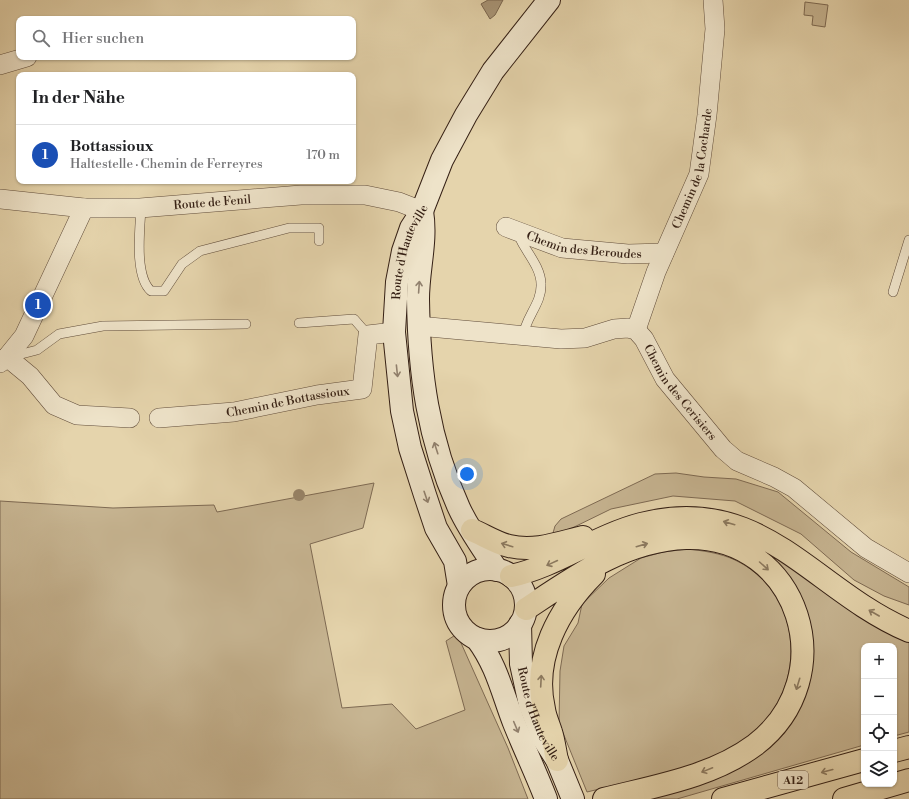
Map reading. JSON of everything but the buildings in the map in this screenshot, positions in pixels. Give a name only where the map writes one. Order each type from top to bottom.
[{"type":"highway","points":[[504,573],[543,568],[614,534],[640,524],[668,519],[716,520],[739,526],[768,539],[858,604],[891,623],[909,631]]},
{"type":"highway","points":[[472,530],[508,546],[523,548],[551,546],[593,535],[614,534]]},
{"type":"highway","points":[[523,616],[611,557],[642,545],[686,538],[714,541],[747,554],[758,561],[776,578],[790,598],[802,634],[803,659],[798,684],[788,708],[774,728],[745,752],[697,774],[604,799]]},
{"type":"highway","points":[[560,769],[552,734],[544,710],[541,687],[545,652],[556,625],[569,603],[584,584],[611,557]]},
{"type":"highway","points":[[897,750],[909,747]]},
{"type":"highway","name":"A12","points":[[723,799],[861,761]]},
{"type":"highway","points":[[844,799],[909,780]]},
{"type":"main road","points":[[422,212],[445,154],[466,115],[493,72],[548,0]]},
{"type":"main road","name":"Route d'Hauteville","points":[[422,212],[425,229],[418,287],[418,326],[423,383],[434,443],[460,509],[472,530],[504,573]]},
{"type":"main road","name":"Route d'Hauteville","points":[[422,212],[412,228],[403,251],[397,282],[394,332],[398,386],[410,448],[436,528],[455,561],[459,586]]},
{"type":"main road","points":[[394,332],[418,326]]},
{"type":"main road","points":[[489,569],[504,573],[520,585],[524,594],[523,616],[513,632],[504,638],[488,641],[477,639],[463,629],[455,615],[455,598],[459,586],[465,579],[476,572],[489,569]]},
{"type":"main road","name":"Route d'Hauteville","points":[[523,616],[521,664],[530,705],[543,738],[560,769],[572,799]]},
{"type":"main road","name":"Route d'Hauteville","points":[[477,639],[488,654],[499,677],[513,722],[543,791]]},
{"type":"street","name":"Chemin de la Cocharde","points":[[636,330],[656,272],[699,174],[707,115],[715,29],[713,0]]},
{"type":"street","points":[[0,65],[17,60]]},
{"type":"street","name":"Route de Fenil","points":[[0,199],[84,208],[141,208],[301,195],[365,195],[399,202],[422,212]]},
{"type":"street","points":[[84,208],[24,336],[3,360],[30,376],[54,405],[78,415],[130,418]]},
{"type":"street","name":"Chemin des Beroudes","points":[[512,230],[562,248],[628,254],[664,253]]},
{"type":"street","points":[[418,326],[523,337],[573,339],[595,335],[614,329],[628,328],[636,330]]},
{"type":"street","name":"Chemin des Cerisiers","points":[[636,330],[644,339],[665,379],[723,450],[737,461],[774,477],[794,488],[866,548],[909,573]]},
{"type":"street","points":[[368,335],[394,332]]},
{"type":"street","name":"Chemin de Bottassioux","points":[[159,418],[234,412],[317,395],[362,389],[368,335]]},
{"type":"lane","points":[[141,208],[139,247],[143,280],[151,290],[158,292],[164,291],[182,264],[200,251],[288,228],[319,228],[319,241]]},
{"type":"lane","points":[[512,230],[537,267],[541,285],[539,298],[527,320],[523,337]]},
{"type":"lane","points":[[894,292],[909,240]]},
{"type":"lane","points":[[299,323],[354,319],[368,335]]},
{"type":"lane","points":[[3,360],[37,350],[58,334],[103,326],[246,324]]},
{"type":"shaded area","points":[[488,0],[503,0],[495,15],[490,19],[481,4]]},
{"type":"shaded area","points":[[805,2],[828,5],[825,27],[812,25],[813,16],[804,15]]},
{"type":"shaded area","points":[[676,473],[736,479],[778,492],[851,552],[909,587],[909,605],[884,596],[854,580],[801,534],[735,501],[673,496],[611,509],[566,531],[553,533],[555,526],[561,519],[655,474]]},
{"type":"shaded area","points":[[374,483],[363,528],[310,544],[342,708],[392,704],[416,729],[465,710],[446,641],[457,634],[508,748],[528,799],[0,799],[0,501],[113,508],[214,505],[217,512]]},
{"type":"shaded area","points":[[738,533],[909,639],[909,732],[897,735],[897,643],[861,643],[861,746],[677,799],[651,799],[759,751],[811,636]]},
{"type":"shaded area","points":[[688,549],[718,554],[735,560],[757,574],[773,592],[784,614],[790,637],[791,661],[785,685],[775,707],[759,727],[742,741],[722,752],[701,762],[678,770],[587,792],[559,723],[560,671],[564,646],[578,623],[582,604],[609,578],[641,558],[663,552]]},
{"type":"place","name":"Bottassioux","points":[[38,305]]}]
